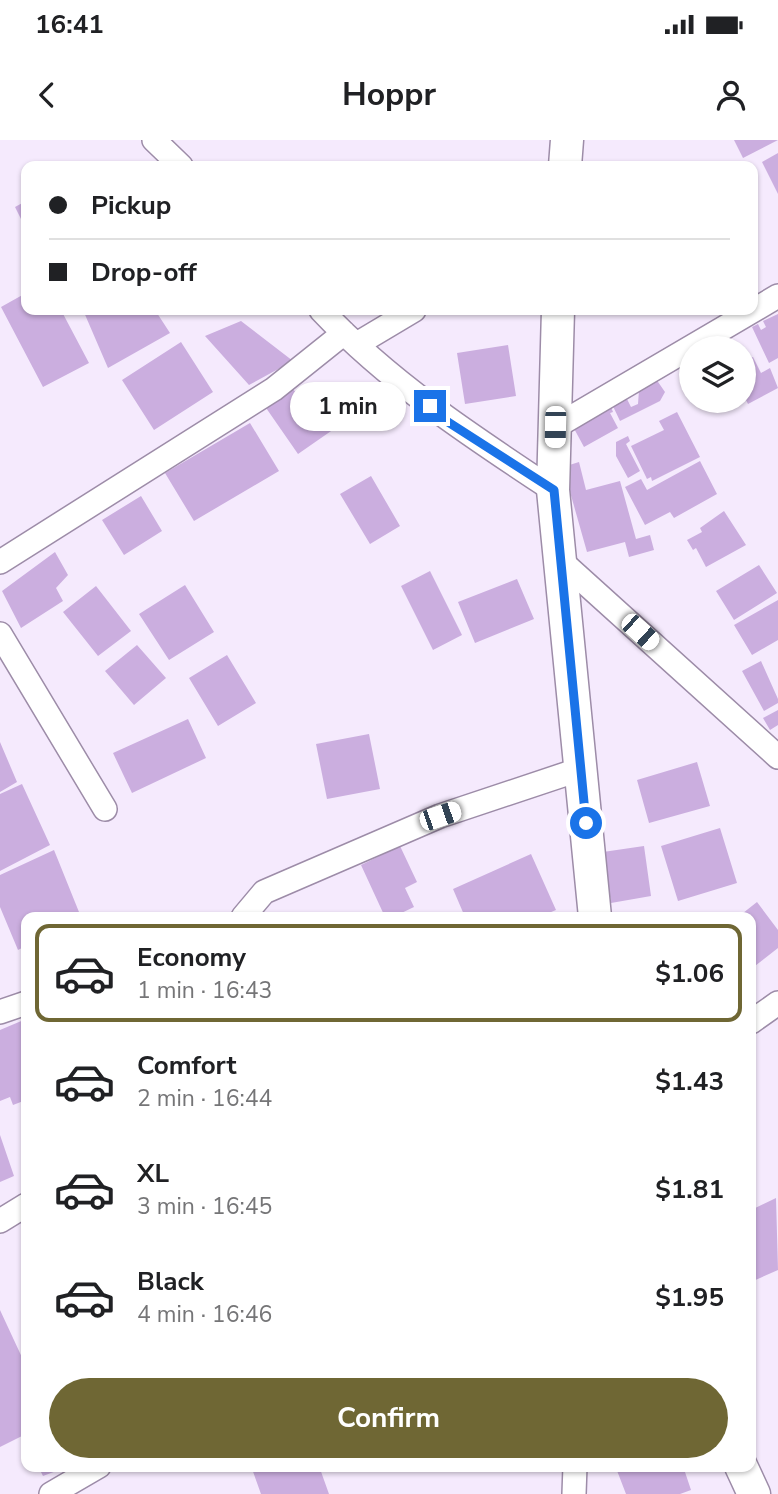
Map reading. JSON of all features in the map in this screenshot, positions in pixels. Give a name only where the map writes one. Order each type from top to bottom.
[{"type":"street","points":[[154,140],[176,161]]},
{"type":"street","points":[[565,161],[567,140]]},
{"type":"street","points":[[758,308],[778,296]]},
{"type":"street","points":[[326,315],[350,339],[448,422],[554,490]]},
{"type":"street","points":[[0,562],[350,339],[403,315]]},
{"type":"street","points":[[558,315],[554,490],[595,912]]},
{"type":"street","points":[[555,427],[746,315]]},
{"type":"street","points":[[561,561],[778,757]]},
{"type":"street","points":[[0,634],[105,810]]},
{"type":"street","points":[[247,912],[264,892],[440,816],[581,769]]},
{"type":"street","points":[[756,1018],[778,1003]]},
{"type":"street","points":[[0,1012],[21,1005]]},
{"type":"street","points":[[0,1221],[21,1208]]},
{"type":"street","points":[[51,1494],[89,1472]]},
{"type":"street","points":[[574,1494],[575,1472]]},
{"type":"street","points":[[744,1472],[754,1494]]},
{"type":"building","points":[[734,140],[778,140],[743,158]]},
{"type":"building","points":[[778,153],[778,194],[762,162]]},
{"type":"building","points":[[21,204],[21,219],[15,207]]},
{"type":"building","points":[[21,296],[21,315],[64,315],[89,363],[43,387],[1,307]]},
{"type":"building","points":[[778,314],[778,358],[769,363],[752,327],[758,324],[761,330],[766,327],[763,321]]},
{"type":"building","points":[[85,315],[158,315],[170,333],[108,368]]},
{"type":"building","points":[[241,321],[293,361],[249,385],[205,336]]},
{"type":"building","points":[[181,342],[213,392],[154,430],[122,380]]},
{"type":"building","points":[[508,345],[516,396],[465,404],[457,353]]},
{"type":"building","points":[[756,363],[761,373],[770,368],[778,388],[756,400]]},
{"type":"building","points":[[656,379],[665,392],[660,401],[620,421],[611,402],[625,395],[631,407],[638,404],[639,390]]},
{"type":"building","points":[[291,386],[303,403],[309,392],[334,429],[298,454],[264,405]]},
{"type":"building","points":[[611,407],[613,412],[610,413],[618,428],[584,447],[571,423]]},
{"type":"building","points":[[677,412],[700,457],[652,481],[651,477],[647,479],[631,446],[664,430],[659,421]]},
{"type":"building","points":[[250,423],[279,471],[194,521],[165,473]]},
{"type":"building","points":[[628,436],[630,441],[626,444],[640,471],[628,478],[616,456],[616,442]]},
{"type":"building","points":[[700,461],[717,494],[674,518],[670,512],[645,525],[625,487],[641,479],[647,490]]},
{"type":"building","points":[[579,462],[586,490],[620,481],[636,539],[650,535],[654,550],[629,557],[625,542],[587,552],[563,467]]},
{"type":"building","points":[[371,476],[400,526],[370,544],[340,494]]},
{"type":"building","points":[[141,496],[162,531],[124,555],[102,520]]},
{"type":"building","points":[[724,511],[746,545],[706,567],[696,548],[693,550],[687,540],[702,532],[700,528]]},
{"type":"building","points":[[55,552],[68,575],[56,588],[63,601],[21,628],[2,591]]},
{"type":"building","points":[[759,565],[777,593],[734,620],[716,591]]},
{"type":"building","points":[[430,571],[462,635],[433,650],[401,586]]},
{"type":"building","points":[[517,579],[534,619],[475,643],[458,602]]},
{"type":"building","points":[[185,585],[214,632],[169,660],[139,614]]},
{"type":"building","points":[[96,586],[131,631],[98,656],[63,612]]},
{"type":"building","points":[[778,600],[778,640],[752,655],[734,625]]},
{"type":"building","points":[[137,645],[166,678],[134,705],[105,671]]},
{"type":"building","points":[[227,655],[256,703],[218,726],[189,678]]},
{"type":"building","points":[[761,661],[778,699],[778,703],[764,711],[742,671]]},
{"type":"building","points":[[778,710],[778,725],[770,730],[763,718]]},
{"type":"building","points":[[188,719],[206,758],[132,793],[113,753]]},
{"type":"building","points":[[369,734],[380,789],[327,799],[316,744]]},
{"type":"building","points":[[0,742],[17,782],[0,792]]},
{"type":"building","points":[[697,762],[710,806],[649,823],[637,780]]},
{"type":"building","points":[[22,784],[50,845],[0,871],[0,794]]},
{"type":"building","points":[[720,828],[737,883],[678,901],[661,846]]},
{"type":"building","points":[[400,846],[417,882],[405,888],[414,907],[404,912],[383,912],[361,865]]},
{"type":"building","points":[[644,846],[651,896],[611,903],[603,852]]},
{"type":"building","points":[[54,850],[79,912],[21,912],[21,948],[18,950],[0,907],[0,875]]},
{"type":"building","points":[[531,854],[556,910],[463,912],[453,889]]},
{"type":"building","points":[[757,902],[778,930],[778,948],[756,965],[756,912],[744,912]]},
{"type":"building","points":[[21,1021],[21,1102],[13,1105],[10,1097],[0,1101],[0,1030]]},
{"type":"building","points":[[0,1135],[14,1176],[0,1182]]},
{"type":"building","points":[[776,1198],[778,1270],[756,1280],[756,1208]]},
{"type":"building","points":[[0,1310],[21,1355],[21,1436],[0,1447]]},
{"type":"building","points":[[253,1472],[321,1472],[329,1494],[261,1494]]},
{"type":"building","points":[[618,1472],[685,1472],[691,1490],[680,1494],[626,1494]]},
{"type":"route","points":[[430,406],[448,422],[554,490],[586,823]]}]
